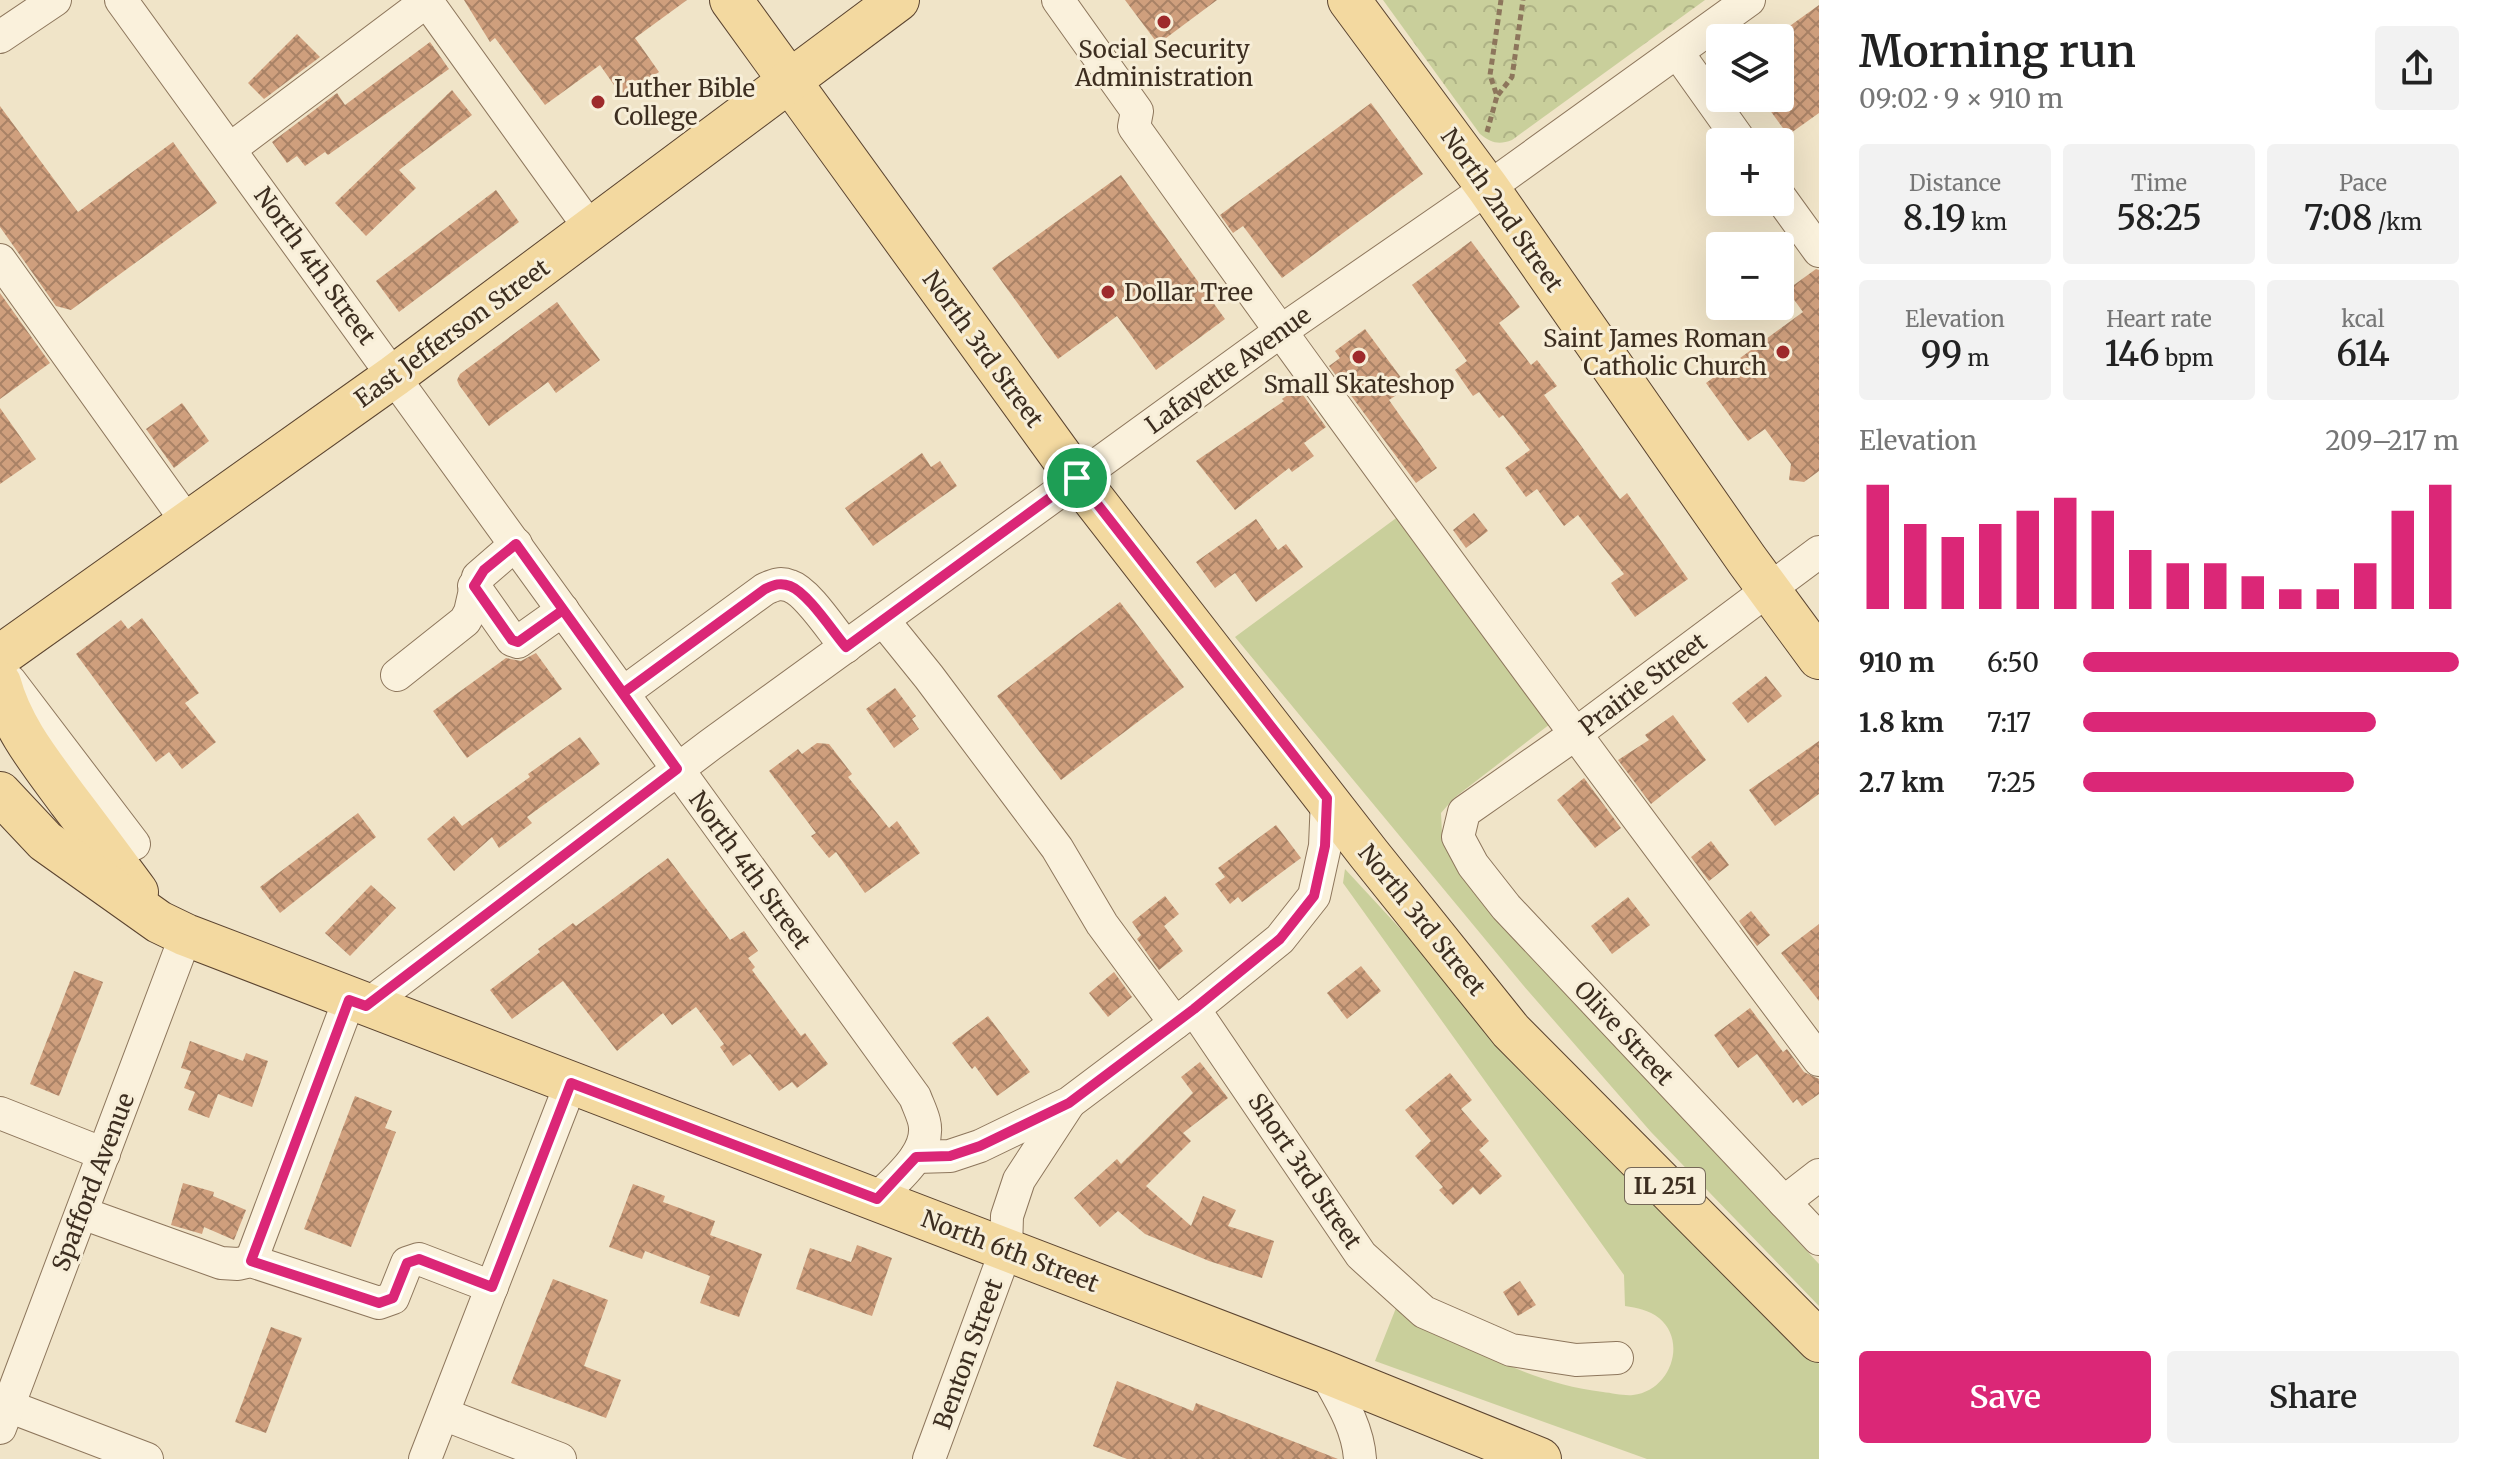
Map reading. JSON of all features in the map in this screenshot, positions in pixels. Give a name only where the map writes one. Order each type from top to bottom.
[{"type":"main road","name":"North 3rd Street","points":[[731,0],[1077,478],[1369,854],[1511,1031],[1819,1341]]},
{"type":"main road","name":"East Jefferson Street","points":[[0,656],[394,376],[898,0]]},
{"type":"main road","name":"North 2nd Street","points":[[1349,0],[1488,188],[1819,658]]},
{"type":"main road","points":[[0,683],[10,712],[34,754],[173,928]]},
{"type":"main road","name":"North 6th Street","points":[[0,793],[45,841],[173,928],[358,1003],[877,1199],[1527,1453],[1563,1459]]},
{"type":"street","points":[[0,37],[55,0]]},
{"type":"street","name":"North 4th Street","points":[[121,0],[915,1097],[925,1123],[924,1140],[916,1157]]},
{"type":"street","points":[[230,149],[426,0],[592,231]]},
{"type":"street","points":[[1058,0],[1137,111],[1134,127],[1574,735],[1819,1060]]},
{"type":"street","name":"Lafayette Avenue","points":[[358,1003],[1077,478],[1749,0]]},
{"type":"street","points":[[1677,52],[1731,128]]},
{"type":"street","points":[[1794,216],[1819,251]]},
{"type":"street","points":[[0,260],[188,523]]},
{"type":"street","points":[[397,675],[465,621],[473,603],[474,586],[484,570],[516,544]]},
{"type":"street","name":"Prairie Street","points":[[1464,812],[1574,735],[1819,552]]},
{"type":"street","points":[[623,693],[765,589],[777,584],[789,585],[800,591],[846,647]]},
{"type":"street","points":[[474,586],[512,640],[518,642],[563,610]]},
{"type":"street","name":"Short 3rd Street","points":[[883,620],[1057,848],[1102,924],[1185,1016],[1361,1255],[1424,1312],[1511,1350],[1576,1360],[1617,1358]]},
{"type":"street","points":[[0,667],[134,844]]},
{"type":"street","points":[[877,1199],[916,1157],[950,1156],[980,1146],[1069,1103],[1185,1016],[1280,939],[1314,896],[1325,846],[1327,798]]},
{"type":"street","name":"Olive Street","points":[[1464,812],[1458,837],[1473,865],[1506,907],[1819,1239]]},
{"type":"street","name":"Spafford Avenue","points":[[3,1412],[104,1154],[173,928]]},
{"type":"street","points":[[251,1261],[358,1003]]},
{"type":"street","points":[[425,1459],[571,1083]]},
{"type":"street","points":[[1006,1250],[1007,1216],[1019,1180],[1069,1103]]},
{"type":"street","points":[[0,1113],[104,1154]]},
{"type":"street","points":[[1784,1202],[1819,1175]]},
{"type":"street","points":[[82,1213],[221,1263],[251,1261],[379,1303],[393,1298],[407,1263],[419,1259],[492,1287]]},
{"type":"street","name":"Benton Street","points":[[929,1459],[1006,1250]]},
{"type":"street","points":[[1325,1372],[1346,1409],[1359,1445],[1360,1459]]},
{"type":"street","points":[[3,1412],[147,1459]]},
{"type":"street","points":[[443,1414],[560,1459]]},
{"type":"path","points":[[1497,96],[1490,75],[1501,0]]},
{"type":"path","points":[[1487,132],[1497,96],[1512,77],[1523,0]]},
{"type":"green space","points":[[1383,0],[1705,0],[1512,140],[1499,143],[1480,134]]},
{"type":"green space","points":[[1403,513],[1554,721],[1454,798],[1441,813],[1442,833],[1450,855],[1666,1100],[1819,1264],[1819,1306],[1651,1132],[1523,985],[1235,637]]},
{"type":"green space","points":[[1345,869],[1518,1056],[1819,1364],[1819,1459],[1647,1459],[1375,1361],[1398,1303],[1496,1360],[1547,1380],[1575,1387],[1626,1395],[1646,1392],[1665,1375],[1673,1352],[1668,1328],[1659,1318],[1647,1311],[1625,1306],[1624,1275],[1343,883]]},
{"type":"building","points":[[464,0],[687,0],[635,38],[659,72],[623,98],[600,65],[545,105],[495,38],[490,42]]},
{"type":"building","name":"Social Security Administration","points":[[1125,0],[1217,0],[1158,44]]},
{"type":"building","points":[[1819,5],[1819,113],[1794,131],[1794,128],[1783,128],[1771,112],[1794,112],[1793,24]]},
{"type":"building","points":[[297,34],[320,57],[264,99],[248,83]]},
{"type":"building","points":[[430,42],[449,69],[328,155],[325,152],[305,166],[297,156],[287,163],[272,142],[337,93],[345,105]]},
{"type":"building","points":[[452,90],[472,115],[399,170],[416,188],[366,236],[335,203]]},
{"type":"building","points":[[1371,103],[1423,174],[1282,278],[1243,226],[1233,233],[1220,215]]},
{"type":"building","points":[[0,106],[78,212],[173,142],[217,203],[71,310],[56,306],[0,227]]},
{"type":"building","name":"Dollar Tree","points":[[1121,175],[1225,319],[1156,370],[1117,316],[1058,359],[992,268]]},
{"type":"building","points":[[496,190],[519,222],[399,312],[376,281]]},
{"type":"building","points":[[1471,241],[1520,307],[1499,323],[1531,365],[1537,360],[1557,386],[1544,395],[1620,499],[1627,493],[1688,579],[1635,617],[1611,583],[1624,574],[1578,515],[1564,526],[1537,489],[1526,497],[1505,468],[1530,450],[1503,415],[1499,418],[1479,392],[1473,396],[1455,370],[1467,361],[1412,285]]},
{"type":"building","name":"Saint James Roman Catholic Church","points":[[1819,270],[1819,471],[1804,482],[1789,480],[1791,464],[1765,429],[1748,441],[1706,383],[1803,312],[1794,300],[1794,285]]},
{"type":"building","points":[[0,293],[50,363],[0,399]]},
{"type":"building","points":[[557,302],[600,360],[556,393],[548,382],[489,426],[459,385],[457,380],[460,374]]},
{"type":"building","points":[[1365,329],[1408,387],[1389,400],[1437,468],[1416,483],[1329,366],[1340,358],[1335,351]]},
{"type":"building","points":[[1298,388],[1326,427],[1304,443],[1314,456],[1292,472],[1289,468],[1235,510],[1196,461],[1284,401],[1282,399]]},
{"type":"building","points":[[182,403],[209,441],[174,468],[146,429]]},
{"type":"building","points":[[0,408],[36,459],[0,484]]},
{"type":"building","points":[[922,453],[931,467],[940,461],[957,486],[873,546],[845,508]]},
{"type":"building","points":[[1474,513],[1488,531],[1466,548],[1453,530]]},
{"type":"building","points":[[1256,519],[1278,550],[1286,544],[1303,567],[1256,602],[1235,573],[1215,588],[1196,562]]},
{"type":"building","points":[[1120,602],[1184,687],[1061,780],[997,696]]},
{"type":"building","points":[[142,618],[199,693],[185,703],[216,742],[182,769],[169,752],[156,762],[76,654],[121,620],[128,629]]},
{"type":"building","points":[[536,653],[562,689],[467,758],[433,711],[506,658],[521,661]]},
{"type":"building","points":[[1766,676],[1782,696],[1748,723],[1732,703]]},
{"type":"building","points":[[895,688],[916,716],[912,719],[919,729],[894,748],[866,709]]},
{"type":"building","points":[[1673,715],[1706,760],[1651,804],[1618,760],[1649,740],[1645,735]]},
{"type":"building","points":[[580,737],[600,764],[527,817],[532,823],[499,848],[492,837],[454,871],[427,839],[454,816],[462,826]]},
{"type":"building","points":[[1819,741],[1819,794],[1775,826],[1749,790]]},
{"type":"building","points":[[817,743],[829,744],[852,774],[848,777],[889,828],[897,821],[920,853],[865,893],[836,852],[829,858],[811,836],[816,833],[769,771],[798,749],[802,754]]},
{"type":"building","points":[[1584,778],[1621,828],[1595,848],[1557,800]]},
{"type":"building","points":[[358,813],[376,837],[280,913],[260,887]]},
{"type":"building","points":[[1276,825],[1301,858],[1242,902],[1238,897],[1230,904],[1215,884],[1225,877],[1218,868]]},
{"type":"building","points":[[1711,841],[1729,865],[1709,881],[1691,857]]},
{"type":"building","points":[[668,858],[730,940],[744,931],[758,951],[748,958],[755,967],[752,970],[801,1036],[805,1033],[828,1064],[797,1088],[792,1082],[779,1091],[750,1054],[733,1066],[720,1047],[724,1044],[696,1007],[672,1025],[663,1013],[617,1051],[563,981],[512,1019],[490,990],[573,923],[576,926]]},
{"type":"building","points":[[371,885],[396,908],[350,956],[325,933]]},
{"type":"building","points":[[1165,896],[1179,914],[1164,926],[1183,951],[1159,970],[1137,939],[1141,935],[1132,922]]},
{"type":"building","points":[[1628,897],[1650,925],[1612,954],[1591,926]]},
{"type":"building","points":[[1751,911],[1770,935],[1757,946],[1739,921]]},
{"type":"building","points":[[1819,924],[1819,1001],[1781,953]]},
{"type":"building","points":[[1361,966],[1381,991],[1347,1019],[1327,993]]},
{"type":"building","points":[[74,971],[103,982],[59,1096],[30,1084]]},
{"type":"building","points":[[1114,972],[1132,997],[1108,1017],[1089,993]]},
{"type":"building","points":[[1750,1008],[1783,1052],[1787,1049],[1804,1072],[1819,1079],[1819,1094],[1802,1106],[1797,1099],[1793,1103],[1757,1054],[1738,1068],[1714,1035]]},
{"type":"building","points":[[988,1016],[1030,1072],[997,1096],[975,1066],[972,1069],[952,1043]]},
{"type":"building","points":[[190,1041],[243,1061],[246,1053],[268,1061],[252,1107],[218,1094],[209,1118],[188,1110],[195,1092],[184,1088],[191,1071],[181,1068]]},
{"type":"building","points":[[1200,1062],[1228,1098],[1183,1133],[1191,1141],[1146,1186],[1191,1226],[1203,1196],[1236,1210],[1228,1226],[1274,1241],[1262,1278],[1209,1261],[1145,1234],[1118,1211],[1100,1227],[1074,1198],[1117,1159],[1121,1164],[1193,1093],[1181,1077]]},
{"type":"building","points":[[1450,1073],[1472,1100],[1461,1109],[1489,1141],[1479,1150],[1502,1176],[1480,1195],[1473,1187],[1453,1205],[1439,1190],[1443,1187],[1415,1156],[1431,1141],[1405,1110]]},
{"type":"building","points":[[355,1096],[392,1111],[385,1128],[396,1132],[351,1247],[304,1229]]},
{"type":"building","points":[[183,1183],[214,1192],[213,1196],[246,1210],[234,1240],[204,1227],[202,1234],[171,1225]]},
{"type":"building","points":[[633,1184],[665,1196],[663,1202],[715,1221],[710,1235],[762,1254],[739,1317],[700,1303],[710,1276],[645,1251],[642,1259],[609,1247]]},
{"type":"building","points":[[857,1245],[892,1258],[872,1316],[796,1289],[810,1248],[851,1262]]},
{"type":"building","points":[[553,1279],[608,1300],[584,1366],[621,1380],[606,1418],[511,1383]]},
{"type":"building","points":[[1520,1281],[1536,1305],[1518,1316],[1503,1292]]},
{"type":"building","points":[[271,1327],[302,1338],[266,1433],[235,1422]]},
{"type":"building","points":[[1117,1381],[1193,1411],[1196,1403],[1338,1459],[1127,1459],[1093,1446]]},
{"type":"place","name":"Social Security Administration","points":[[1164,22]]},
{"type":"place","name":"Luther Bible College","points":[[598,102]]},
{"type":"place","name":"Dollar Tree","points":[[1108,292]]},
{"type":"place","name":"Saint James Roman Catholic Church","points":[[1783,352]]},
{"type":"place","name":"Small Skateshop","points":[[1359,357]]},
{"type":"route","points":[[1077,478],[1327,798],[1325,846],[1314,896],[1280,939],[1194,1009],[1069,1103],[980,1146],[950,1156],[916,1157],[877,1199],[571,1083],[492,1287],[419,1259],[407,1263],[393,1298],[379,1303],[251,1261],[349,1000],[366,1006],[677,769],[563,610],[518,642],[512,640],[474,586],[484,570],[516,544],[623,693],[765,589],[777,584],[789,585],[800,591],[846,647],[1077,478]]}]
